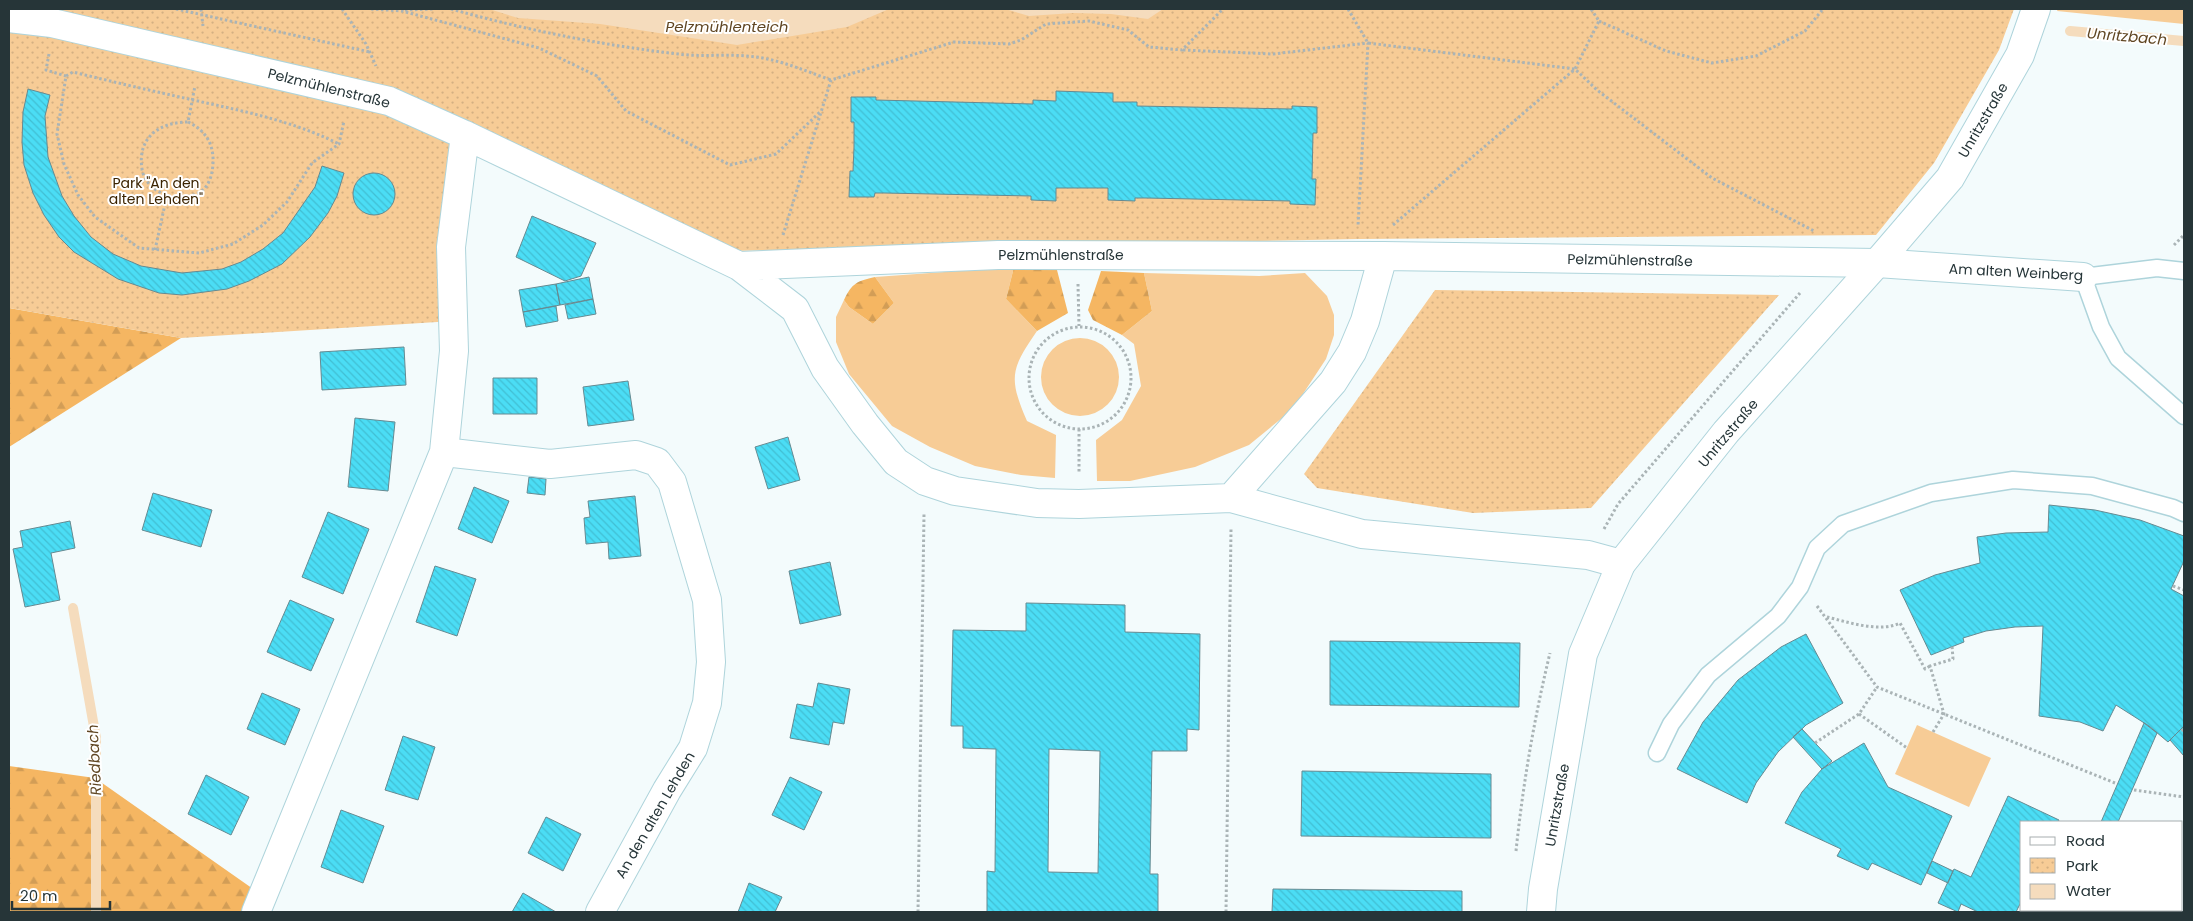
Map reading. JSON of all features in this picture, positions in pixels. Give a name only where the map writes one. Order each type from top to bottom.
[{"type":"street","name":"Unritzstraße","points":[[1541,912],[1542,889],[1583,654],[1621,564],[1726,432],[1878,263],[1950,178],[2020,55],[2036,9]]},
{"type":"street","name":"Pelzmühlenstraße","points":[[9,18],[52,23],[389,102],[465,135],[738,266],[795,309],[825,368],[865,424],[896,462],[925,480],[954,491],[1037,503],[1079,504],[1231,498],[1362,534],[1588,555],[1621,564]]},
{"type":"street","points":[[256,912],[444,452],[454,351],[451,247],[465,135]]},
{"type":"street","name":"Pelzmühlenstraße","points":[[738,266],[998,255],[1384,256],[1878,263]]},
{"type":"street","points":[[1231,498],[1333,382],[1352,352],[1365,320],[1384,256]]},
{"type":"street","name":"Am alten Weinberg","points":[[1878,263],[2083,277]]},
{"type":"street","name":"An den alten Lehden","points":[[444,452],[550,464],[636,455],[657,462],[672,482],[708,600],[711,662],[707,703],[693,748],[667,790],[600,912]]},
{"type":"lane","name":"Am alten Weinberg","points":[[2083,277],[2157,268],[2184,271]]},
{"type":"lane","points":[[2083,277],[2101,327],[2118,358],[2184,416]]},
{"type":"lane","points":[[1657,752],[1671,724],[1708,675],[1778,616],[1800,587],[1817,548],[1843,524],[1931,493],[2014,480],[2092,486],[2173,508],[2184,513]]},
{"type":"path","points":[[176,9],[370,52]]},
{"type":"path","points":[[342,9],[370,52],[384,82],[389,102]]},
{"type":"path","points":[[371,9],[402,11],[432,9]]},
{"type":"path","points":[[451,9],[505,24],[580,40],[706,57],[746,56],[778,61],[831,80],[954,42],[1010,44],[1021,40],[1046,24],[1089,20],[1128,30],[1149,48],[1273,54],[1368,43],[1575,69],[1597,90],[1712,178],[1816,232]]},
{"type":"path","points":[[1182,50],[1223,9]]},
{"type":"path","points":[[1348,9],[1368,43],[1357,257]]},
{"type":"path","points":[[1591,9],[1599,21],[1666,52],[1712,63],[1756,56],[1805,31],[1823,9]]},
{"type":"path","points":[[402,11],[539,48],[597,76],[626,111],[730,165],[776,154],[820,111]]},
{"type":"path","points":[[1357,257],[1575,69],[1599,21]]},
{"type":"path","points":[[52,23],[46,70],[66,76],[74,72],[286,122],[316,132],[339,144]]},
{"type":"path","points":[[188,122],[201,57]]},
{"type":"path","points":[[66,76],[57,134],[64,164],[78,195],[95,217],[139,248],[199,253],[233,244],[263,225],[287,202],[312,163],[339,144],[351,93]]},
{"type":"path","points":[[774,264],[831,80]]},
{"type":"path","points":[[172,122],[188,122],[200,128],[212,147],[214,161],[211,177],[205,188],[196,194],[182,197],[167,195],[156,190],[146,181],[142,169],[142,154],[148,138],[156,129],[172,122]]},
{"type":"path","points":[[155,250],[167,195]]},
{"type":"path","points":[[1077,255],[1079,326]]},
{"type":"path","points":[[1079,326],[1094,328],[1107,334],[1119,344],[1127,356],[1131,370],[1131,385],[1127,399],[1119,412],[1107,421],[1094,427],[1079,429],[1066,427],[1043,414],[1032,397],[1028,377],[1035,352],[1043,341],[1053,333],[1079,326]]},
{"type":"path","points":[[1079,429],[1079,504]]},
{"type":"path","points":[[918,912],[925,480]]},
{"type":"path","points":[[1226,912],[1231,498]]},
{"type":"path","points":[[2173,586],[2184,590]]},
{"type":"path","points":[[1800,587],[1826,616],[1877,687],[2115,783]]},
{"type":"path","points":[[1826,616],[1882,627],[1893,626],[1900,622],[1925,669],[1953,659],[1952,646]]},
{"type":"path","points":[[1930,666],[1944,714],[1932,732]]},
{"type":"path","points":[[1814,743],[1859,714],[1877,687]]},
{"type":"path","points":[[1859,714],[1907,748]]},
{"type":"path","points":[[2134,790],[2184,797]]},
{"type":"green space","points":[[11,9],[2014,9],[1999,50],[1934,163],[1876,235],[1358,239],[731,251],[477,133]]},
{"type":"green space","points":[[2058,9],[2184,9],[2184,24],[2057,11]]},
{"type":"green space","name":"Park \"An den alten Lehden\"","points":[[9,18],[53,23],[465,135],[453,321],[181,338],[9,308]]},
{"type":"green space","points":[[1014,267],[1006,299],[1037,331],[1017,365],[1015,383],[1017,394],[1027,421],[1056,435],[1055,478],[1021,475],[975,466],[930,447],[892,426],[849,374],[836,342],[836,317],[844,300],[849,307],[873,324],[894,303],[875,277]]},
{"type":"green space","points":[[1014,267],[1057,270],[1068,313],[1037,331],[1006,299]]},
{"type":"green space","points":[[1101,271],[1144,273],[1152,311],[1122,335],[1093,320],[1088,310]]},
{"type":"green space","points":[[1144,273],[1259,276],[1305,273],[1327,296],[1334,315],[1334,335],[1326,359],[1293,409],[1249,445],[1195,467],[1130,481],[1097,481],[1096,440],[1122,420],[1141,386],[1134,344],[1122,335],[1152,311]]},
{"type":"green space","points":[[875,277],[894,303],[873,324],[849,307],[844,300],[853,286]]},
{"type":"green space","points":[[1435,290],[1779,295],[1591,508],[1473,513],[1317,488],[1304,474]]},
{"type":"green space","points":[[9,308],[181,338],[9,447]]},
{"type":"green space","points":[[1080,338],[1095,341],[1108,349],[1116,362],[1119,377],[1116,392],[1108,405],[1095,413],[1080,416],[1065,413],[1052,405],[1044,392],[1041,377],[1044,362],[1052,349],[1065,341]]},
{"type":"green space","points":[[1917,725],[1991,758],[1969,807],[1895,774]]},
{"type":"green space","points":[[9,766],[95,778],[263,896],[256,912],[9,912]]},
{"type":"water","name":"Pelzmühlenteich","points":[[489,9],[889,9],[847,27],[737,45],[600,24],[518,18]]},
{"type":"water","points":[[1005,9],[1163,9],[1148,19],[1111,14],[1073,13],[1029,16]]},
{"type":"building","points":[[28,89],[50,95],[45,116],[48,157],[62,196],[74,216],[91,237],[113,254],[141,266],[182,273],[222,269],[241,262],[263,249],[283,233],[315,187],[322,166],[344,173],[337,196],[328,213],[310,237],[282,264],[249,281],[227,289],[182,295],[159,293],[118,279],[74,252],[59,237],[44,215],[33,193],[24,165],[22,142],[23,112]]},
{"type":"building","points":[[1056,91],[1113,93],[1113,102],[1137,102],[1137,106],[1292,109],[1292,106],[1317,107],[1317,133],[1313,133],[1312,179],[1316,179],[1315,205],[1290,204],[1290,201],[1146,198],[1135,198],[1135,201],[1108,200],[1108,188],[1056,188],[1056,201],[1031,200],[1031,196],[884,193],[875,193],[874,197],[849,197],[850,171],[853,171],[854,147],[851,97],[876,97],[876,100],[1033,104],[1033,100],[1056,101]]},
{"type":"building","points":[[378,173],[386,176],[392,182],[395,194],[392,206],[386,212],[370,215],[362,212],[356,206],[353,190],[356,182],[362,176]]},
{"type":"building","points":[[532,216],[596,243],[581,276],[565,281],[516,257]]},
{"type":"building","points":[[589,277],[593,299],[560,305],[556,284]]},
{"type":"building","points":[[556,284],[560,305],[523,312],[519,290]]},
{"type":"building","points":[[593,299],[596,314],[568,319],[565,305]]},
{"type":"building","points":[[556,306],[558,321],[526,327],[523,312]]},
{"type":"building","points":[[404,347],[406,385],[322,390],[320,352]]},
{"type":"building","points":[[493,378],[537,378],[537,414],[493,414]]},
{"type":"building","points":[[628,381],[634,420],[588,426],[583,387]]},
{"type":"building","points":[[355,418],[395,422],[388,491],[348,487]]},
{"type":"building","points":[[788,437],[800,480],[768,489],[755,447]]},
{"type":"building","points":[[529,477],[546,479],[545,495],[527,493]]},
{"type":"building","points":[[474,487],[509,501],[492,543],[458,529]]},
{"type":"building","points":[[153,493],[212,510],[201,547],[142,530]]},
{"type":"building","points":[[635,496],[641,556],[609,559],[608,542],[586,544],[584,518],[590,517],[588,501]]},
{"type":"building","points":[[2049,505],[2095,510],[2140,520],[2184,536],[2184,561],[2171,589],[2184,596],[2184,726],[2168,742],[2149,726],[2116,705],[2103,731],[2080,722],[2039,716],[2043,626],[1986,631],[1963,638],[1964,642],[1931,655],[1900,590],[1935,575],[1980,563],[1977,537],[2006,533],[2048,532]]},
{"type":"building","points":[[328,512],[369,529],[343,594],[302,577]]},
{"type":"building","points":[[70,521],[75,548],[51,553],[60,600],[25,607],[13,549],[23,547],[20,531]]},
{"type":"building","points":[[830,562],[841,615],[800,624],[789,571]]},
{"type":"building","points":[[435,566],[476,579],[457,636],[416,622]]},
{"type":"building","points":[[290,600],[334,619],[311,671],[267,652]]},
{"type":"building","points":[[1026,603],[1125,605],[1125,632],[1200,634],[1199,730],[1187,729],[1187,751],[1152,751],[1150,874],[1158,874],[1158,912],[987,912],[987,871],[995,872],[996,749],[963,748],[963,726],[951,726],[953,630],[1026,631]],"holes":[[[1049,749],[1100,751],[1098,873],[1048,872]]]},
{"type":"building","points":[[1806,634],[1843,703],[1806,725],[1778,752],[1756,783],[1747,803],[1677,769],[1703,722],[1738,680],[1781,647]]},
{"type":"building","points":[[1330,641],[1520,643],[1519,707],[1330,705]]},
{"type":"building","points":[[818,683],[850,689],[844,724],[833,722],[829,745],[790,738],[797,704],[813,707]]},
{"type":"building","points":[[262,693],[300,709],[285,745],[247,729]]},
{"type":"building","points":[[2144,723],[2157,733],[2118,821],[2101,821]]},
{"type":"building","points":[[2184,726],[2184,756],[2170,740]]},
{"type":"building","points":[[1802,729],[1832,761],[1822,769],[1793,737]]},
{"type":"building","points":[[403,736],[435,747],[418,800],[385,790]]},
{"type":"building","points":[[1864,743],[1888,787],[1952,816],[1921,885],[1872,863],[1868,870],[1837,856],[1841,849],[1785,823],[1802,792],[1822,769]]},
{"type":"building","points":[[1302,771],[1491,774],[1491,838],[1301,836]]},
{"type":"building","points":[[206,775],[249,797],[231,835],[188,814]]},
{"type":"building","points":[[790,777],[822,792],[804,830],[772,815]]},
{"type":"building","points":[[2008,796],[2059,820],[2020,821],[2020,904],[2016,912],[1978,912],[1961,904],[1958,912],[1938,903],[1954,869],[1971,877]]},
{"type":"building","points":[[341,810],[384,826],[363,883],[321,867]]},
{"type":"building","points":[[546,817],[581,834],[563,871],[528,853]]},
{"type":"building","points":[[1932,861],[1953,871],[1948,883],[1927,873]]},
{"type":"building","points":[[749,883],[782,897],[775,912],[738,912]]},
{"type":"building","points":[[1273,889],[1462,891],[1462,912],[1272,912]]},
{"type":"building","points":[[523,893],[556,912],[512,912]]},
{"type":"building","points":[[2028,911],[2071,912],[2030,912]]},
{"type":"building","points":[[2113,911],[2116,912],[2079,912]]},
{"type":"waterway","name":"Unritzbach","points":[[2070,31],[2184,41]]},
{"type":"waterway","name":"Riedbach","points":[[73,608],[96,738],[96,912]]}]
